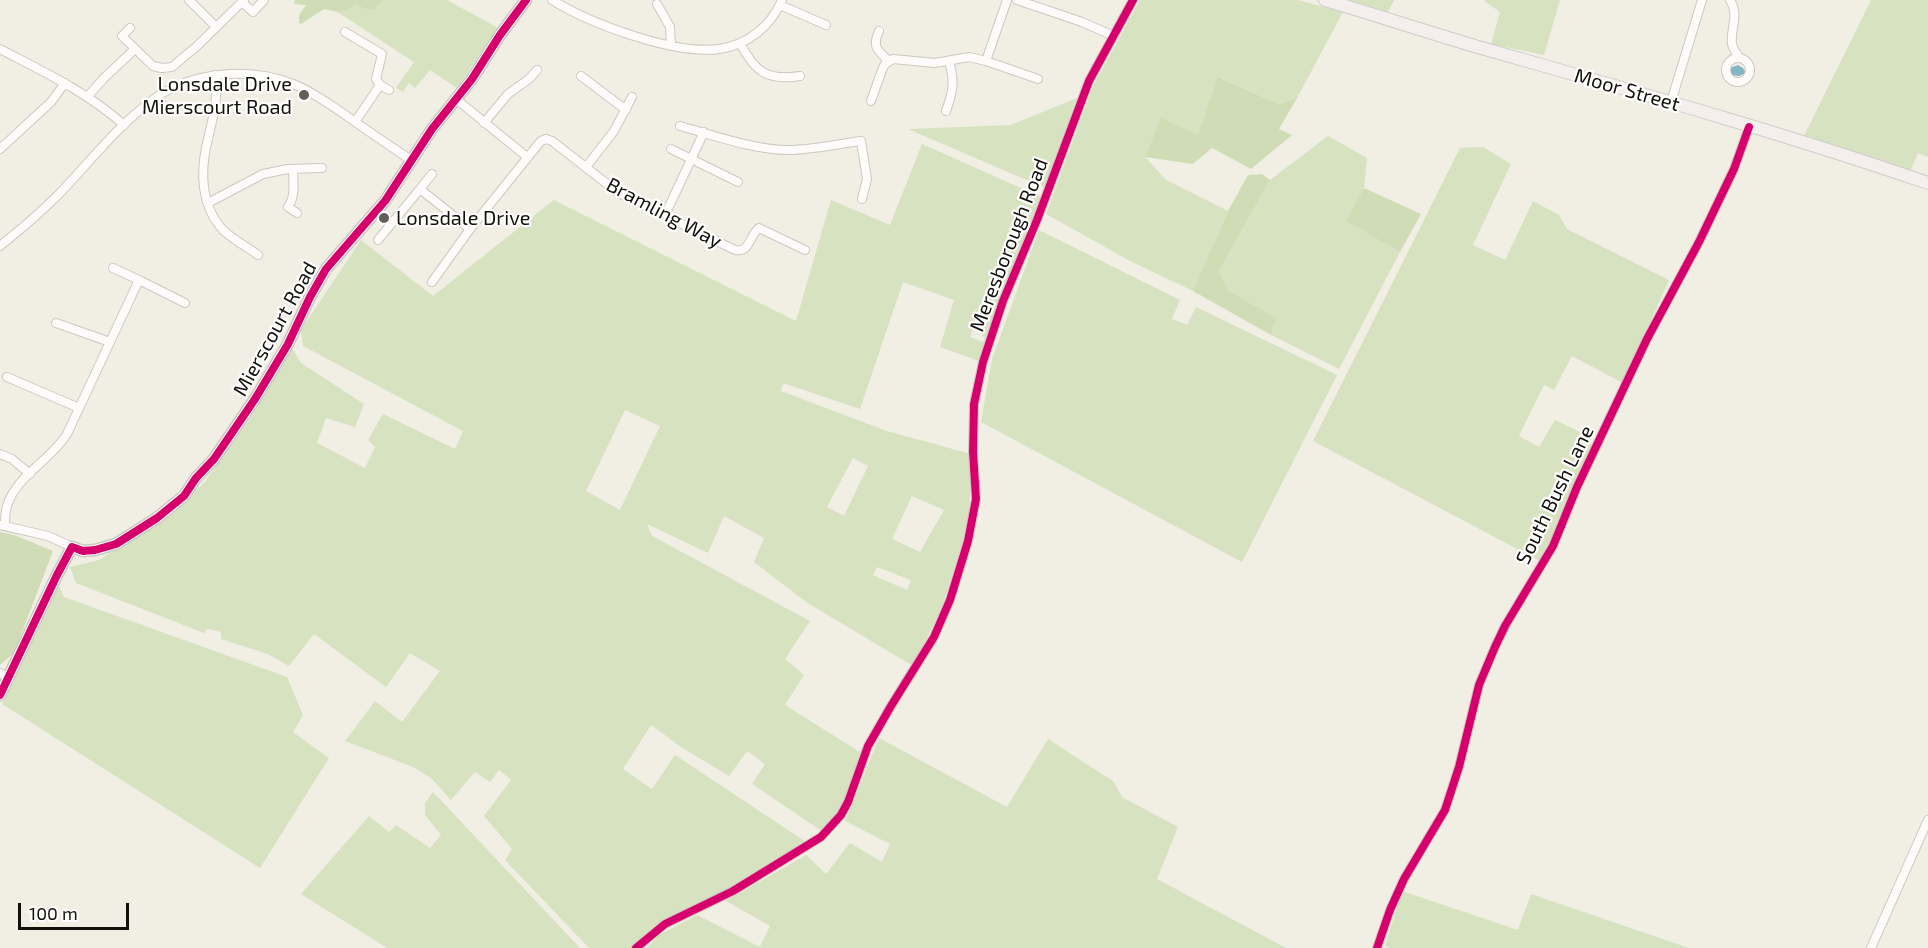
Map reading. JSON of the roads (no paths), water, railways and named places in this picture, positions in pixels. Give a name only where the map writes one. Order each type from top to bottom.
[{"type":"main road","name":"Moor Street","points":[[1325,0],[1481,48],[1671,102],[1928,183]]},
{"type":"street","points":[[189,0],[216,27]]},
{"type":"street","points":[[130,28],[122,36],[153,66],[162,69],[172,67],[243,1],[253,12],[264,0]]},
{"type":"street","name":"Mierscourt Road","points":[[72,547],[95,550],[116,544],[157,518],[184,496],[196,477],[214,459],[255,399],[288,344],[326,269],[374,216],[432,129],[526,0]]},
{"type":"street","points":[[552,0],[613,28],[644,39],[707,50],[740,43],[763,28],[781,3],[826,26]]},
{"type":"street","points":[[986,61],[1007,0]]},
{"type":"street","points":[[1017,0],[1040,4],[1114,36]]},
{"type":"street","name":"Meresborough Road","points":[[636,948],[665,924],[733,891],[821,837],[841,815],[848,802],[868,746],[934,637],[950,600],[968,541],[976,499],[973,452],[974,404],[983,362],[1003,301],[1037,220],[1089,81],[1132,0]]},
{"type":"street","points":[[1671,102],[1702,0]]},
{"type":"street","points":[[1730,0],[1736,14],[1732,46],[1738,57]]},
{"type":"street","points":[[657,4],[670,27],[671,45]]},
{"type":"street","points":[[879,31],[875,40],[876,49],[889,61]]},
{"type":"street","points":[[345,32],[382,54],[376,79],[380,85],[389,90]]},
{"type":"street","points":[[740,43],[752,64],[763,73],[777,77],[800,76]]},
{"type":"street","points":[[88,96],[135,49]]},
{"type":"street","points":[[0,50],[88,96],[124,125]]},
{"type":"street","points":[[871,101],[882,70],[889,61],[897,58],[935,63],[969,57],[1038,79]]},
{"type":"street","points":[[946,111],[953,86],[949,61]]},
{"type":"street","points":[[484,123],[508,94],[537,70]]},
{"type":"street","points":[[0,246],[42,211],[146,105],[168,90],[187,82],[215,75],[249,74],[289,82],[317,96],[411,160]]},
{"type":"street","points":[[215,75],[217,107],[207,144],[202,173],[203,188],[215,219],[222,229],[258,255]]},
{"type":"street","points":[[581,76],[626,110]]},
{"type":"street","points":[[1,145],[51,102],[65,84]]},
{"type":"street","points":[[354,122],[380,85]]},
{"type":"street","points":[[586,167],[614,131],[632,98]]},
{"type":"street","points":[[456,99],[527,158]]},
{"type":"street","points":[[680,126],[752,146],[778,150],[810,149],[861,141],[867,179],[862,199]]},
{"type":"street","name":"South Bush Lane","points":[[1377,948],[1404,879],[1445,810],[1459,767],[1479,685],[1495,647],[1553,546],[1577,487],[1647,339],[1699,242],[1734,169],[1749,127]]},
{"type":"street","points":[[665,215],[704,132]]},
{"type":"street","name":"Bramling Way","points":[[432,282],[470,229],[541,141],[546,139],[552,141],[620,194],[739,251],[745,249],[753,233],[759,228],[805,250]]},
{"type":"street","points":[[671,148],[738,182]]},
{"type":"street","points":[[208,203],[263,174],[293,169],[322,168]]},
{"type":"street","points":[[293,169],[293,197],[288,207],[297,213]]},
{"type":"street","points":[[378,240],[432,174]]},
{"type":"street","points":[[420,189],[470,229]]},
{"type":"street","points":[[112,268],[185,303]]},
{"type":"street","points":[[0,695],[4,676],[72,547],[48,536],[2,525],[8,503],[21,484],[63,440],[139,280]]},
{"type":"street","points":[[56,323],[110,342]]},
{"type":"street","points":[[7,377],[79,408]]},
{"type":"street","points":[[0,454],[12,459],[30,474]]},
{"type":"street","points":[[1871,948],[1928,820]]},
{"type":"water","points":[[1738,65],[1746,73],[1739,76],[1728,72],[1730,68]]},
{"type":"place","name":"Lonsdale Drive Mierscourt Road","points":[[304,95]]},
{"type":"place","name":"Lonsdale Drive","points":[[384,218]]}]
